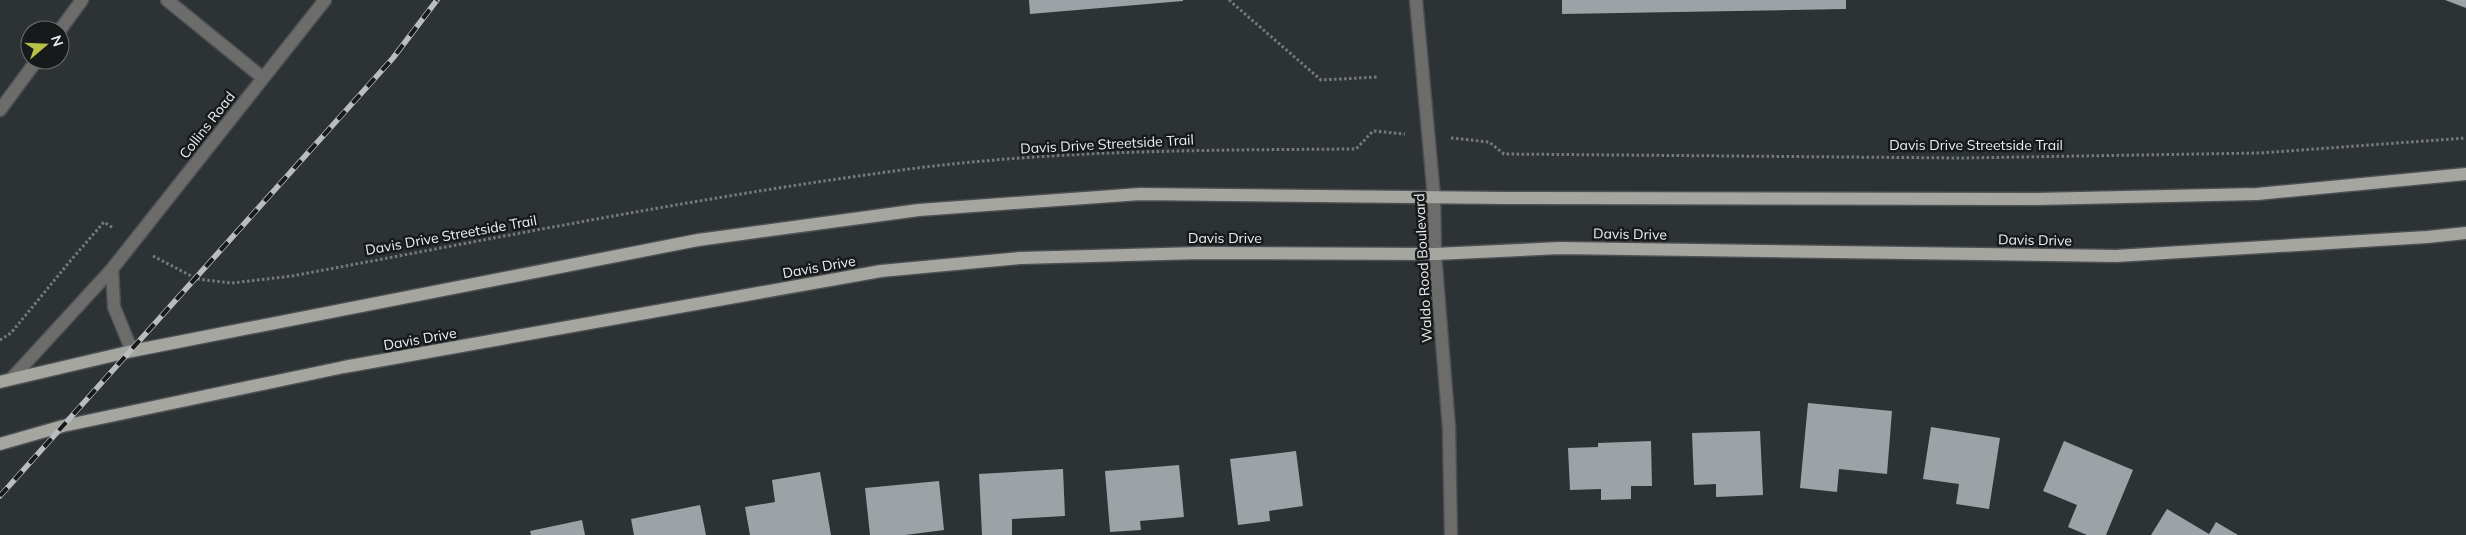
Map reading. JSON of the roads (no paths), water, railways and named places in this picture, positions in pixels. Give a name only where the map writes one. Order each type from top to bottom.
[{"type":"main road","points":[[6,380],[132,351],[698,240],[919,210],[1140,194],[1434,197],[2055,198],[2257,194],[2466,174]]},
{"type":"main road","name":"Davis Drive","points":[[0,444],[63,426],[344,368],[881,271],[1020,258],[1199,253],[1435,254],[1560,248],[2116,256],[2427,237],[2466,232]]},
{"type":"street","points":[[67,20],[82,0]]},
{"type":"street","points":[[167,0],[263,78]]},
{"type":"street","name":"Collins Road","points":[[6,380],[112,269],[325,0]]},
{"type":"street","name":"Waldo Rood Boulevard","points":[[1416,0],[1434,197],[1435,254],[1449,428],[1451,535]]},
{"type":"street","points":[[0,110],[30,70]]},
{"type":"street","points":[[112,269],[114,308],[132,351]]},
{"type":"railway","points":[[0,496],[393,58],[437,0]]}]
